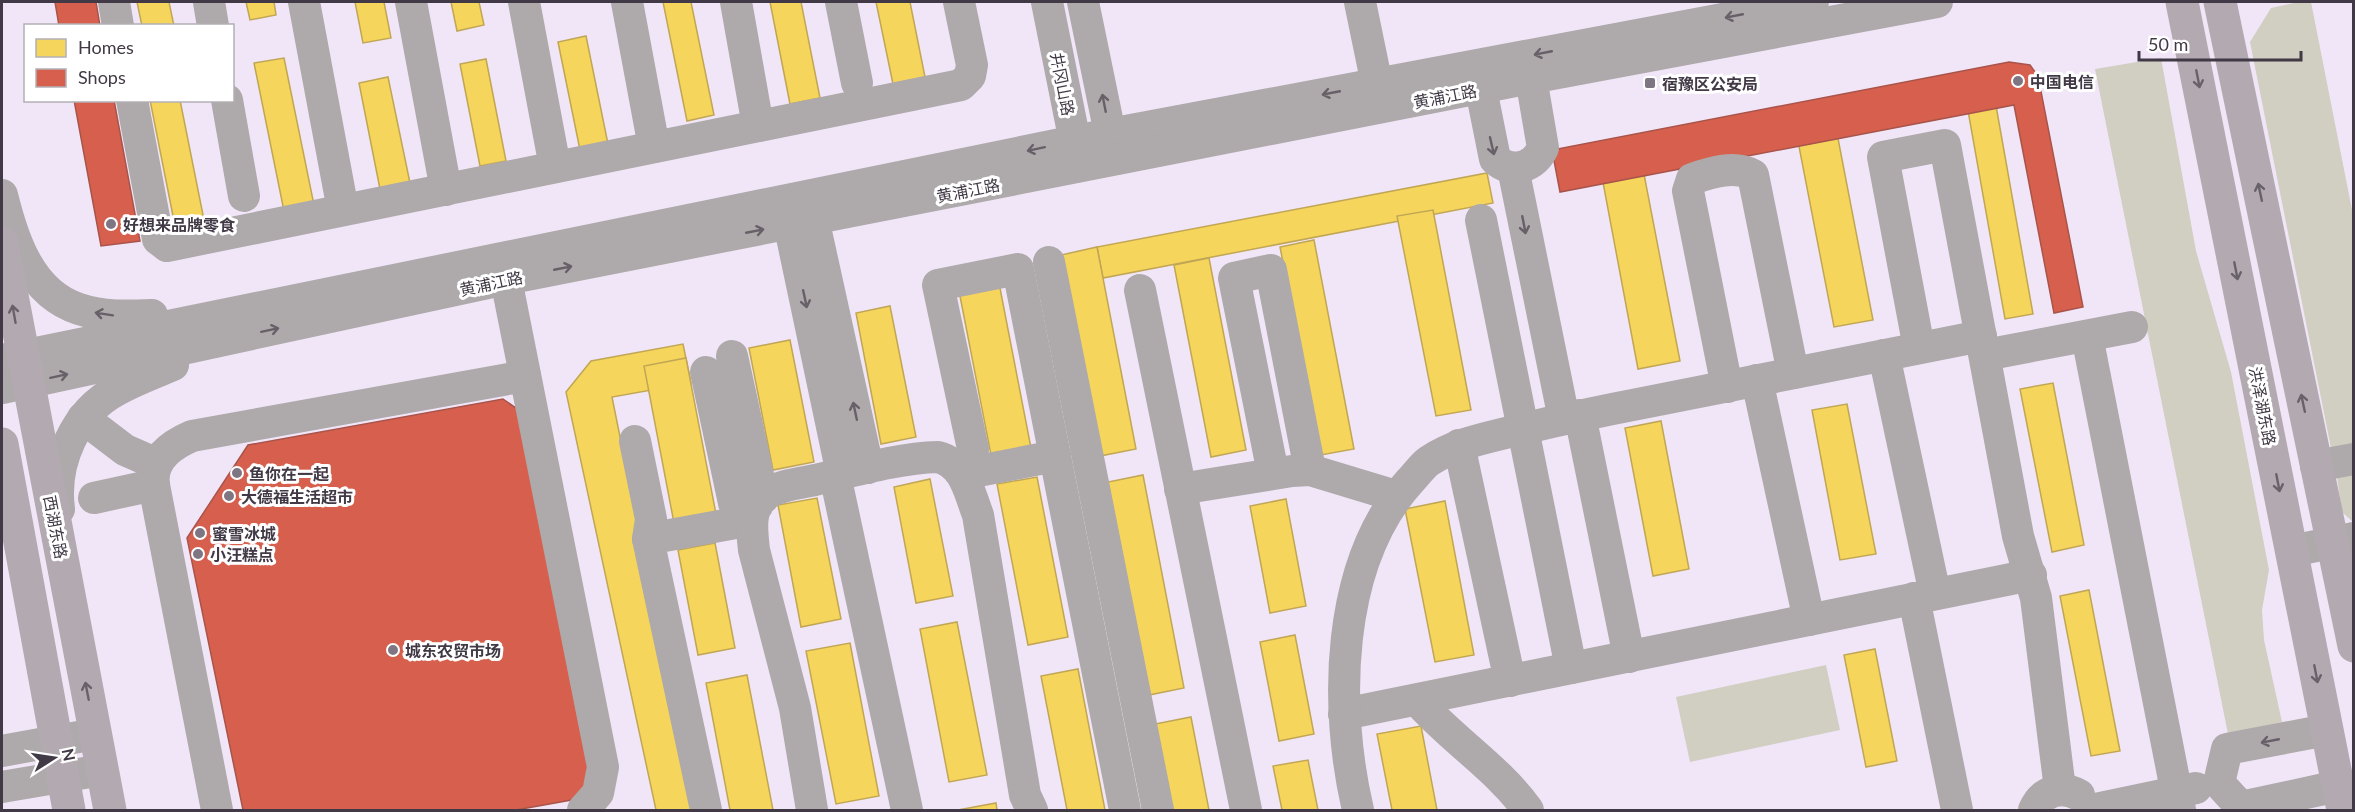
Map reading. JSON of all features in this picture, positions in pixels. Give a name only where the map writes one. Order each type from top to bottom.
[{"type":"main road","name":"洪泽湖东路","points":[[2182,2],[2341,798]]},
{"type":"main road","points":[[2220,2],[2316,466],[2343,540],[2354,646]]},
{"type":"main road","name":"西湖东路","points":[[2,243],[13,371],[73,614],[110,810]]},
{"type":"main road","points":[[2,444],[69,810]]},
{"type":"street","points":[[114,2],[118,24]]},
{"type":"street","points":[[209,2],[213,24]]},
{"type":"street","points":[[303,2],[343,210]]},
{"type":"street","points":[[411,2],[446,190]]},
{"type":"street","points":[[524,2],[555,167]]},
{"type":"street","points":[[627,2],[654,147]]},
{"type":"street","points":[[736,2],[758,126]]},
{"type":"street","points":[[841,2],[857,83]]},
{"type":"street","points":[[132,102],[158,239],[167,246],[961,85],[970,76],[972,64],[958,2]]},
{"type":"street","name":"井冈山路","points":[[1047,2],[1077,154]]},
{"type":"street","points":[[1083,2],[1113,147]]},
{"type":"street","points":[[1360,2],[1379,96]]},
{"type":"street","name":"黄浦江路","points":[[1379,96],[1481,89],[1782,13],[1812,2]]},
{"type":"street","name":"黄浦江路","points":[[13,371],[510,267],[1379,96],[1782,13],[1937,2]]},
{"type":"street","points":[[1481,89],[1495,159],[1507,168],[1523,165],[1543,148],[1531,78]]},
{"type":"street","points":[[227,102],[244,196]]},
{"type":"street","points":[[1919,348],[1883,157],[1945,145],[2018,536],[2036,597],[2060,789]]},
{"type":"street","points":[[1523,165],[1629,657]]},
{"type":"street","points":[[1727,387],[1688,191],[1692,179],[1705,174],[1743,169],[1754,175],[1793,374]]},
{"type":"street","points":[[2,195],[11,232],[37,280],[49,291],[76,308],[115,316],[227,327]]},
{"type":"street","points":[[799,210],[907,810]]},
{"type":"street","points":[[1480,220],[1571,668]]},
{"type":"street","points":[[1049,262],[1158,810]]},
{"type":"street","points":[[510,267],[525,376],[603,767],[598,793],[583,810]]},
{"type":"street","points":[[510,267],[615,772],[616,792],[607,810]]},
{"type":"street","points":[[963,474],[972,462],[973,449],[938,285],[1018,269],[1125,810]]},
{"type":"street","points":[[1274,474],[1234,278],[1271,270],[1310,470]]},
{"type":"street","points":[[1140,290],[1246,810]]},
{"type":"street","points":[[73,614],[57,495],[63,454],[83,418],[115,390],[227,327]]},
{"type":"street","points":[[1358,810],[1349,772],[1344,714],[1347,637],[1358,583],[1376,530],[1396,496],[1428,462],[1459,444],[1576,416],[1919,348],[2087,336],[2132,327]]},
{"type":"street","points":[[2087,336],[2178,801]]},
{"type":"street","points":[[1884,355],[1957,810]]},
{"type":"street","points":[[732,356],[757,508],[754,550],[795,708],[812,810]]},
{"type":"street","points":[[706,372],[734,503],[741,507],[757,508]]},
{"type":"street","points":[[217,810],[156,475],[164,453],[192,436],[525,376]]},
{"type":"street","points":[[1757,380],[1809,620]]},
{"type":"street","points":[[83,418],[156,475]]},
{"type":"street","points":[[635,441],[651,519],[648,539],[706,810]]},
{"type":"street","points":[[1459,444],[1510,681]]},
{"type":"street","points":[[963,474],[1055,456]]},
{"type":"street","points":[[648,539],[757,508],[765,494],[780,488],[938,457],[948,460],[963,474],[978,515],[1024,795],[1032,810]]},
{"type":"street","points":[[2316,466],[2354,459]]},
{"type":"street","points":[[1180,489],[1310,470],[1396,496]]},
{"type":"street","points":[[94,498],[129,492],[156,475]]},
{"type":"street","points":[[2,521],[34,625]]},
{"type":"street","points":[[2292,551],[2343,540]]},
{"type":"street","points":[[1344,714],[2031,574]]},
{"type":"street","points":[[1417,700],[1437,723],[1491,768],[1528,810]]},
{"type":"street","points":[[2219,783],[2227,749],[2327,730]]},
{"type":"street","points":[[2,751],[95,734]]},
{"type":"street","points":[[2,787],[102,770]]},
{"type":"street","points":[[2034,810],[2043,796],[2060,789],[2077,793],[2084,798],[2091,810],[2178,801],[2219,783]]},
{"type":"street","points":[[2219,783],[2241,807],[2341,798]]},
{"type":"shaded area","points":[[2311,2],[2353,215],[2353,444],[2331,448],[2250,42],[2271,8]]},
{"type":"shaded area","points":[[2161,58],[2196,251],[2231,372],[2269,570],[2262,610],[2264,640],[2282,722],[2228,734],[2095,69]]},
{"type":"shaded area","points":[[2353,466],[2353,522],[2342,512],[2337,477]]},
{"type":"shaded area","points":[[1826,665],[1840,730],[1690,762],[1676,697]]},
{"type":"building: Homes","points":[[137,2],[169,2],[174,24],[142,24]]},
{"type":"building: Homes","points":[[246,2],[274,2],[276,15],[250,20]]},
{"type":"building: Homes","points":[[355,2],[384,2],[391,38],[363,43]]},
{"type":"building: Homes","points":[[451,2],[479,2],[484,25],[457,31]]},
{"type":"building: Homes","points":[[663,2],[691,2],[714,115],[687,121]]},
{"type":"building: Homes","points":[[770,2],[801,2],[820,98],[790,104]]},
{"type":"building: Homes","points":[[876,2],[910,2],[925,77],[893,84]]},
{"type":"building: Homes","points":[[586,36],[608,144],[580,150],[558,42]]},
{"type":"building: Homes","points":[[284,58],[314,205],[284,211],[254,63]]},
{"type":"building: Homes","points":[[486,59],[506,161],[480,166],[460,64]]},
{"type":"building: Homes","points":[[388,77],[410,183],[380,189],[359,83]]},
{"type":"building: Homes","points":[[1995,100],[2033,314],[2005,319],[1967,105]]},
{"type":"building: Homes","points":[[150,102],[180,102],[205,225],[176,231]]},
{"type":"building: Homes","points":[[1835,123],[1873,320],[1834,327],[1796,131]]},
{"type":"building: Homes","points":[[1643,169],[1680,361],[1638,369],[1602,177]]},
{"type":"building: Homes","points":[[1487,173],[1493,203],[1103,278],[1097,247]]},
{"type":"building: Homes","points":[[1433,210],[1471,410],[1436,416],[1397,216]]},
{"type":"building: Homes","points":[[1314,240],[1354,449],[1321,455],[1280,247]]},
{"type":"building: Homes","points":[[1097,247],[1136,449],[1100,456],[1061,255]]},
{"type":"building: Homes","points":[[1209,258],[1246,450],[1211,457],[1174,265]]},
{"type":"building: Homes","points":[[999,283],[1031,448],[991,455],[959,291]]},
{"type":"building: Homes","points":[[890,306],[916,437],[881,444],[856,313]]},
{"type":"building: Homes","points":[[790,340],[814,462],[773,470],[749,348]]},
{"type":"building: Homes","points":[[683,344],[691,383],[612,397],[695,810],[656,810],[566,392],[591,361]]},
{"type":"building: Homes","points":[[686,358],[716,514],[674,523],[644,366]]},
{"type":"building: Homes","points":[[2053,383],[2084,545],[2052,552],[2020,389]]},
{"type":"building: Homes","points":[[1847,404],[1876,554],[1840,560],[1812,410]]},
{"type":"building: Homes","points":[[1661,421],[1689,569],[1653,576],[1625,428]]},
{"type":"building: Homes","points":[[1143,475],[1184,688],[1149,695],[1108,482]]},
{"type":"building: Homes","points":[[1037,477],[1068,637],[1028,645],[997,484]]},
{"type":"building: Homes","points":[[930,479],[953,596],[916,603],[894,487]]},
{"type":"building: Homes","points":[[817,498],[841,619],[801,627],[778,505]]},
{"type":"building: Homes","points":[[1286,499],[1306,606],[1270,613],[1250,506]]},
{"type":"building: Homes","points":[[1445,501],[1474,655],[1435,662],[1405,509]]},
{"type":"building: Homes","points":[[715,543],[735,648],[698,655],[678,550]]},
{"type":"building: Homes","points":[[2089,590],[2120,751],[2091,756],[2060,596]]},
{"type":"building: Homes","points":[[957,622],[987,775],[949,782],[920,629]]},
{"type":"building: Homes","points":[[1295,635],[1314,734],[1279,741],[1260,642]]},
{"type":"building: Homes","points":[[850,643],[879,796],[836,804],[806,651]]},
{"type":"building: Homes","points":[[1875,649],[1897,761],[1866,767],[1844,655]]},
{"type":"building: Homes","points":[[1078,669],[1105,810],[1067,810],[1041,676]]},
{"type":"building: Homes","points":[[747,675],[773,810],[730,810],[706,683]]},
{"type":"building: Homes","points":[[1191,717],[1209,810],[1172,810],[1155,724]]},
{"type":"building: Homes","points":[[1421,726],[1437,810],[1392,810],[1377,734]]},
{"type":"building: Homes","points":[[1308,760],[1318,810],[1282,810],[1273,766]]},
{"type":"building: Homes","points":[[996,803],[997,810],[958,810]]},
{"type":"building: Shops","points":[[55,2],[96,2],[100,24],[59,24]]},
{"type":"building: Shops","points":[[2009,62],[2030,65],[2038,76],[2083,307],[2054,313],[2014,105],[1560,192],[1552,150]]},
{"type":"building: Shops","points":[[74,102],[114,102],[140,241],[101,246]]},
{"type":"building: Shops","name":"城东农贸市场","points":[[503,399],[530,418],[597,762],[577,799],[516,810],[243,810],[187,538],[248,445]]},
{"type":"place","name":"中国电信","points":[[2018,81]]},
{"type":"place","name":"宿豫区公安局","points":[[1650,83]]},
{"type":"place","name":"好想来品牌零食","points":[[111,224]]},
{"type":"place","name":"鱼你在一起","points":[[237,473]]},
{"type":"place","name":"大德福生活超市","points":[[229,496]]},
{"type":"place","name":"蜜雪冰城","points":[[200,533]]},
{"type":"place","name":"小汪糕点","points":[[198,554]]},
{"type":"place","name":"城东农贸市场","points":[[393,650]]}]
